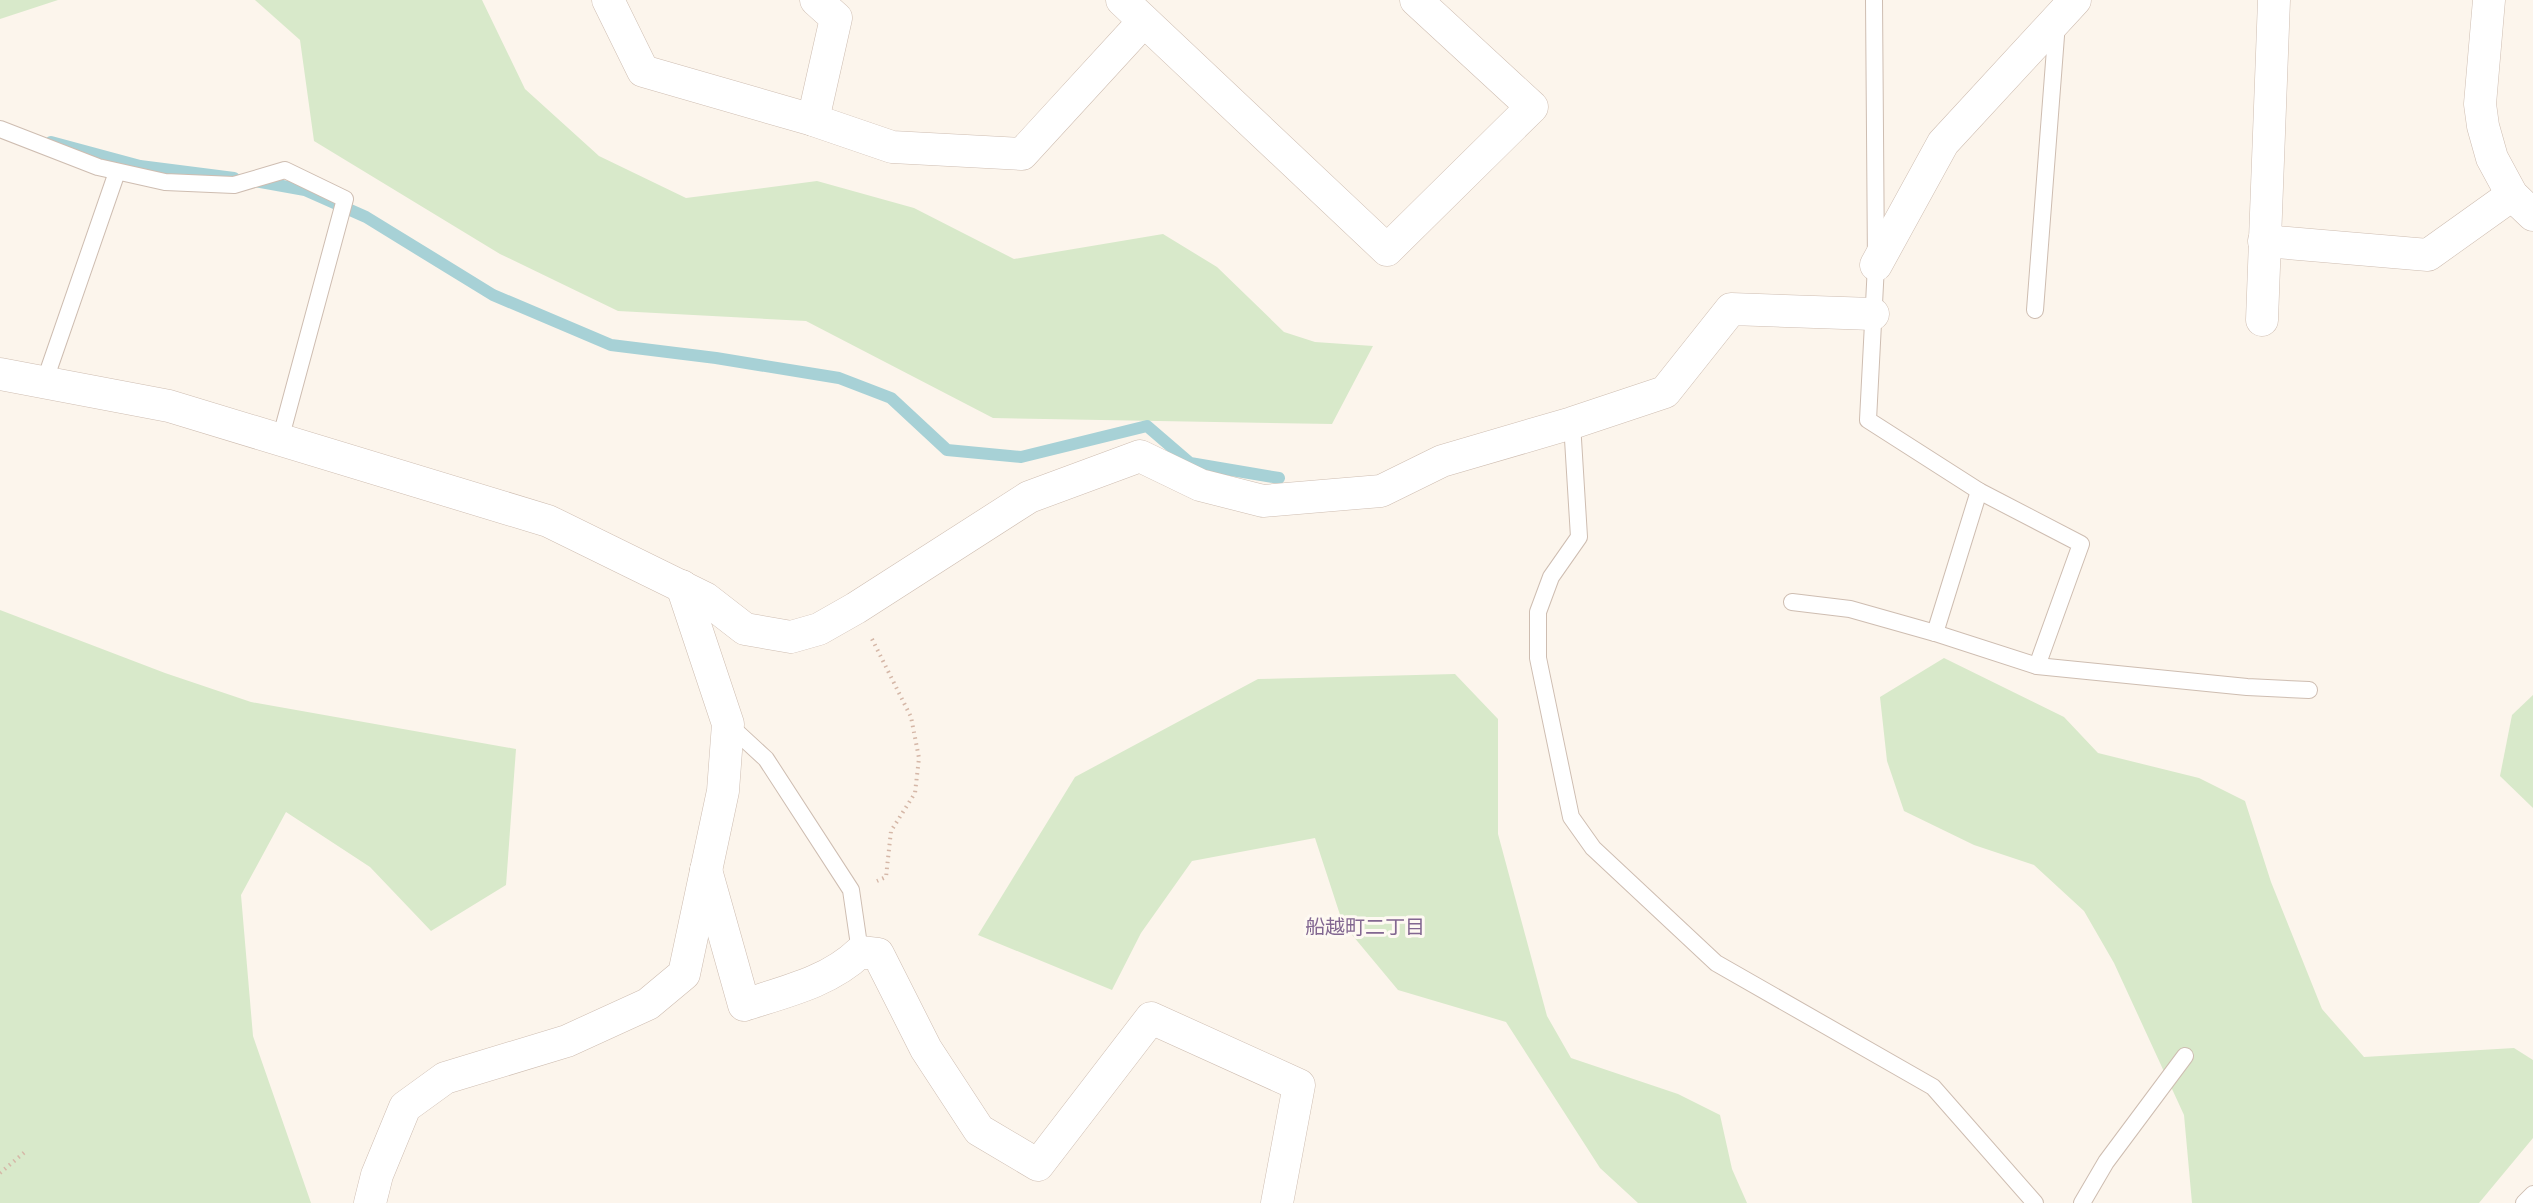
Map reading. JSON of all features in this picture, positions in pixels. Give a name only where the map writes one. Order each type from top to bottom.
[{"type":"street","points":[[608,0],[643,71],[813,120],[892,147],[1022,154],[1133,10],[1388,250],[1532,107],[1416,0]]},
{"type":"street","points":[[813,120],[836,18],[816,0]]},
{"type":"street","points":[[2262,320],[2274,0]]},
{"type":"street","points":[[2264,241],[2428,255],[2522,205],[2493,158],[2483,126],[2480,104],[2489,0]]},
{"type":"street","points":[[1876,265],[1943,143],[2067,10]]},
{"type":"street","points":[[0,374],[169,406],[548,521],[705,597],[745,629],[791,637],[819,628],[856,608],[1029,497],[1140,456],[1200,485],[1263,501],[1381,490],[1442,461],[1572,423],[1665,392],[1731,309],[1873,314]]},
{"type":"street","points":[[370,1203],[377,1175],[405,1107],[445,1078],[567,1041],[648,1004],[684,974],[723,790],[728,724],[682,586]]},
{"type":"street","points":[[706,870],[744,1005],[799,987],[844,968],[860,952],[878,954],[926,1049],[979,1130],[1038,1165],[1151,1018],[1299,1085],[1277,1203]]},
{"type":"lane","points":[[1874,0],[1876,265],[1868,420],[1979,491],[2081,544],[2037,666]]},
{"type":"lane","points":[[2035,310],[2067,10]]},
{"type":"lane","points":[[0,129],[98,167],[165,182],[234,185],[285,170],[345,199],[280,440]]},
{"type":"lane","points":[[44,383],[117,172]]},
{"type":"lane","points":[[1572,423],[1579,537],[1551,577],[1538,612],[1538,658],[1571,817],[1593,848],[1716,963],[1933,1087],[2036,1203]]},
{"type":"lane","points":[[1935,633],[1979,491]]},
{"type":"lane","points":[[1792,602],[1850,609],[1935,633],[2037,666],[2247,687],[2309,690]]},
{"type":"lane","points":[[728,724],[766,759],[851,890],[860,952]]},
{"type":"lane","points":[[2082,1203],[2106,1162],[2185,1056]]},
{"type":"lane","points":[[2524,1203],[2533,1194]]},
{"type":"path","points":[[851,890],[886,878],[891,831],[915,793],[919,758],[911,717],[856,608]]},
{"type":"path","points":[[0,1173],[26,1151]]},
{"type":"green space","points":[[0,0],[58,0],[0,19]]},
{"type":"green space","points":[[255,0],[482,0],[525,89],[599,156],[686,198],[817,181],[914,208],[1014,259],[1163,234],[1217,267],[1284,332],[1315,342],[1373,346],[1332,424],[993,418],[806,321],[618,311],[500,254],[314,141],[300,40]]},
{"type":"green space","points":[[0,610],[165,673],[251,702],[516,749],[506,885],[431,931],[370,867],[286,812],[241,895],[253,1036],[311,1203],[0,1203]]},
{"type":"green space","points":[[1944,658],[2064,717],[2098,753],[2199,778],[2245,801],[2271,882],[2322,1009],[2364,1057],[2514,1048],[2533,1060],[2533,1138],[2479,1203],[2192,1203],[2184,1115],[2114,963],[2084,911],[2034,865],[1974,845],[1904,811],[1887,761],[1880,697]]},
{"type":"green space","points":[[1455,674],[1498,719],[1498,834],[1547,1016],[1571,1058],[1678,1094],[1720,1115],[1732,1169],[1747,1203],[1638,1203],[1600,1168],[1506,1022],[1398,990],[1343,924],[1315,838],[1192,861],[1141,933],[1112,990],[978,935],[1075,777],[1258,679]]},
{"type":"green space","points":[[2533,695],[2533,808],[2500,776],[2512,715]]},
{"type":"waterway","points":[[51,142],[140,166],[234,178]]},
{"type":"waterway","points":[[254,181],[305,190],[366,217],[493,295],[611,345],[716,358],[839,378],[891,398],[947,450],[1021,457],[1147,426],[1190,463],[1279,478]]},
{"type":"district","name":"船越町二丁目","points":[[1365,927]]}]
